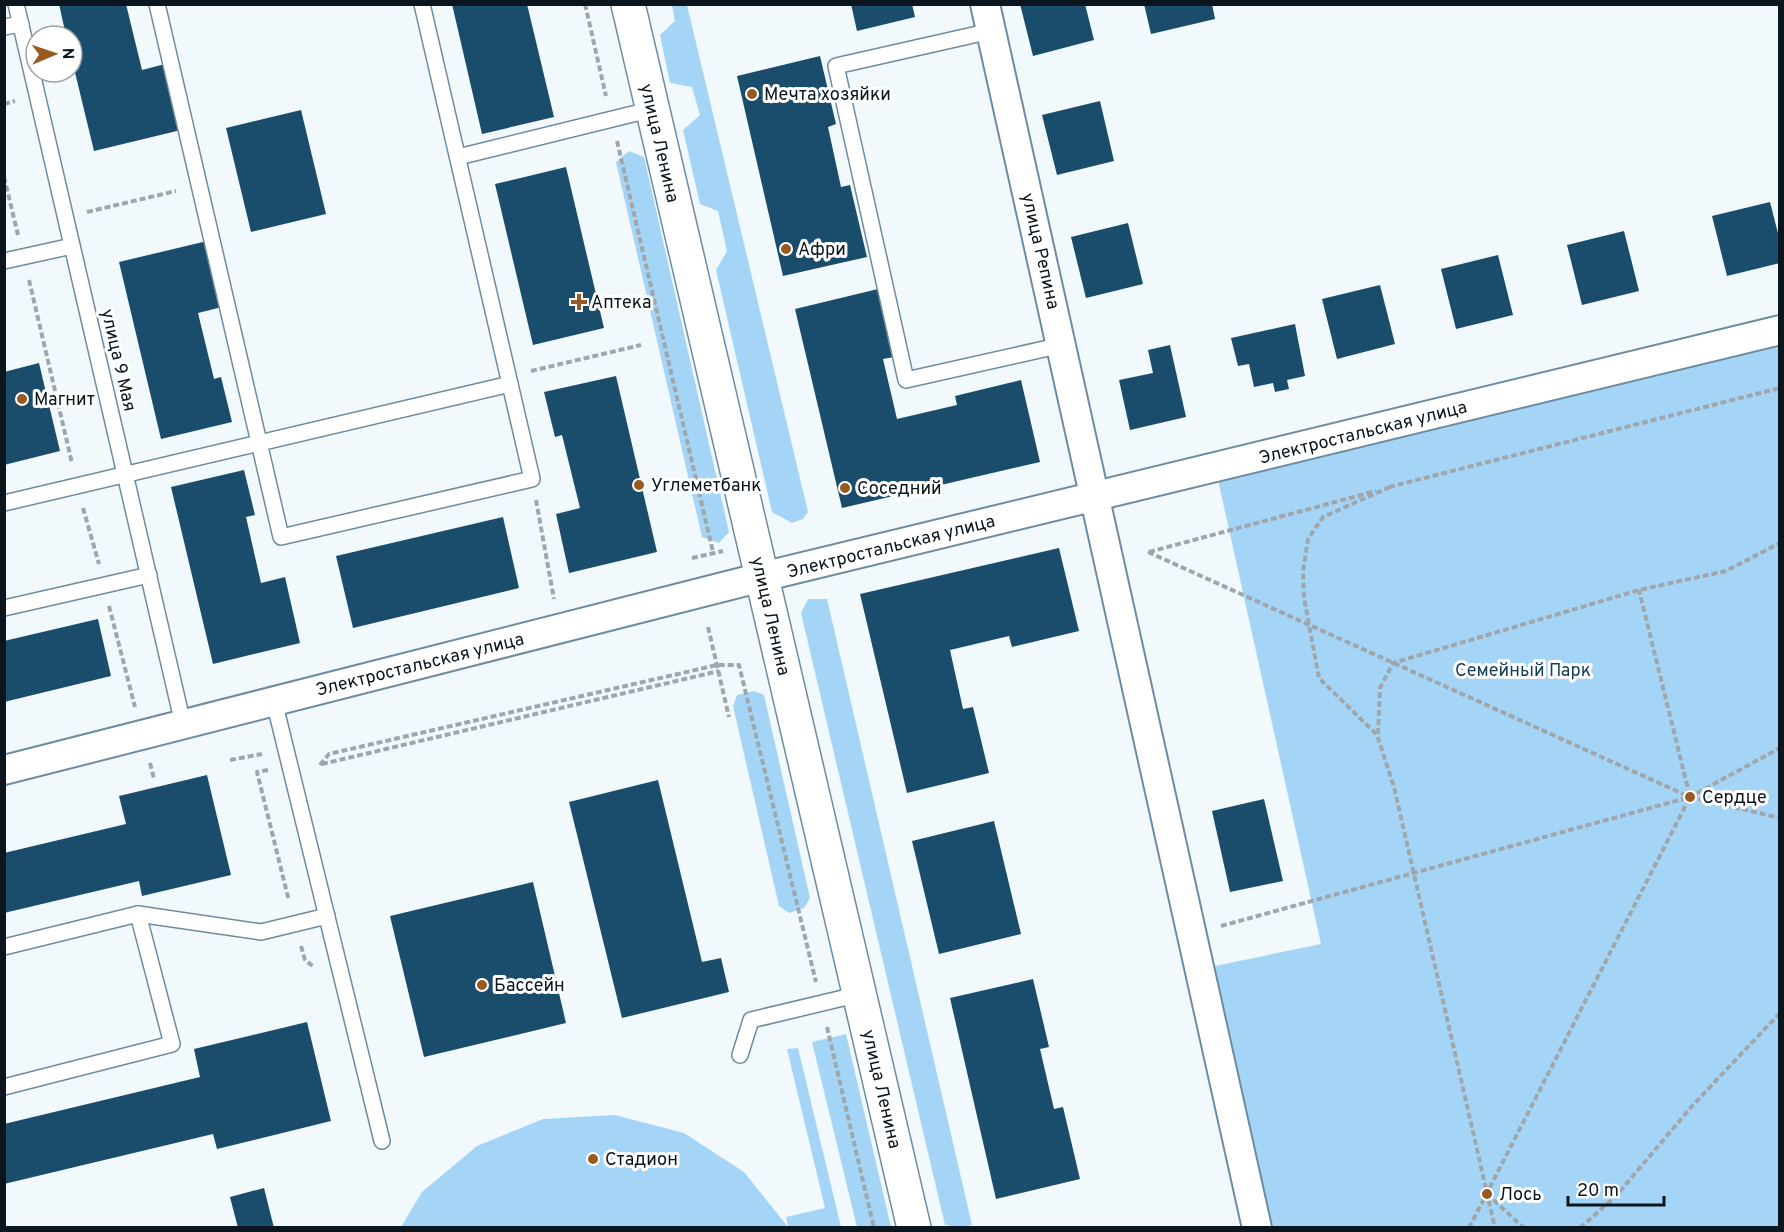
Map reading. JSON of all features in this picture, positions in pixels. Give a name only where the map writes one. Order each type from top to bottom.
[{"type":"street","name":"улица Ленина","points":[[628,4],[914,1227]]},
{"type":"street","name":"улица Репина","points":[[988,18],[1257,1227]]},
{"type":"street","name":"Электростальская улица","points":[[4,770],[762,577],[1779,330]]},
{"type":"lane","name":"улица 9 Мая","points":[[16,4],[183,724]]},
{"type":"lane","points":[[157,4],[281,537],[531,479],[422,4]]},
{"type":"lane","points":[[988,18],[836,66],[906,380],[1062,345]]},
{"type":"lane","points":[[4,27],[21,24]]},
{"type":"lane","points":[[458,157],[653,110]]},
{"type":"lane","points":[[4,261],[72,246]]},
{"type":"lane","points":[[4,503],[509,380]]},
{"type":"lane","points":[[4,608],[149,575]]},
{"type":"lane","points":[[274,701],[382,1141]]},
{"type":"lane","points":[[4,947],[138,914],[261,932],[327,916]]},
{"type":"lane","points":[[4,1087],[172,1044],[138,914]]},
{"type":"lane","points":[[740,1054],[751,1020],[860,994]]},
{"type":"path","points":[[585,4],[713,552]]},
{"type":"path","points":[[66,217],[199,186]]},
{"type":"path","points":[[509,380],[641,345]]},
{"type":"path","points":[[1779,388],[1148,552],[1690,798],[1779,818]]},
{"type":"path","points":[[531,479],[556,606]]},
{"type":"path","points":[[1377,735],[1319,678],[1308,625],[1303,572],[1308,539],[1323,517],[1390,488]]},
{"type":"path","points":[[1495,1227],[1394,787],[1377,735],[1380,688],[1393,663],[1639,590],[1726,571],[1779,543]]},
{"type":"path","points":[[692,558],[724,550]]},
{"type":"path","points":[[1469,1227],[1690,798],[1639,590]]},
{"type":"path","points":[[708,627],[729,717]]},
{"type":"path","points":[[718,671],[320,765],[330,754],[717,665],[738,665],[874,1227]]},
{"type":"path","points":[[1192,934],[1690,798],[1779,748]]},
{"type":"path","points":[[230,760],[262,753],[269,777]]},
{"type":"path","points":[[273,772],[267,770],[257,772],[305,960],[345,989]]},
{"type":"path","points":[[1580,1227],[1616,1196],[1693,1105],[1779,1013]]},
{"type":"path","points":[[1486,1194],[1524,1227]]},
{"type":"green space","points":[[672,5],[687,5],[808,512],[803,519],[792,523],[772,512],[716,270],[727,251],[718,211],[700,204],[683,130],[700,115],[692,87],[670,83],[660,35],[675,21]]},
{"type":"green space","points":[[629,151],[644,157],[729,532],[719,543],[702,537],[616,162]]},
{"type":"green space","name":"Семейный Парк","points":[[1779,345],[1779,1227],[1268,1227],[1210,967],[1321,944],[1218,480]]},
{"type":"green space","points":[[808,599],[827,599],[972,1225],[962,1227],[945,1225],[801,613]]},
{"type":"green space","points":[[754,691],[764,695],[810,898],[804,908],[789,913],[779,906],[733,706],[737,695]]},
{"type":"green space","points":[[846,1034],[891,1227],[857,1227],[812,1042]]},
{"type":"green space","points":[[798,1048],[841,1227],[788,1227],[786,1217],[825,1208],[787,1049]]},
{"type":"green space","name":"Стадион","points":[[615,1115],[684,1133],[744,1172],[788,1227],[401,1227],[422,1192],[477,1146],[543,1119]]},
{"type":"building","points":[[59,4],[126,4],[142,70],[165,64],[181,130],[94,151],[78,84],[84,84],[84,24],[63,24]]},
{"type":"building","points":[[452,4],[527,4],[554,117],[482,134]]},
{"type":"building","points":[[851,4],[912,4],[915,17],[857,31]]},
{"type":"building","points":[[1020,4],[1085,4],[1094,40],[1033,56]]},
{"type":"building","points":[[1144,4],[1212,4],[1215,19],[1151,34]]},
{"type":"building","points":[[820,56],[836,124],[828,127],[841,187],[850,185],[867,257],[783,276],[737,76]]},
{"type":"building","points":[[1100,101],[1114,161],[1057,175],[1042,115]]},
{"type":"building","points":[[301,110],[326,214],[251,232],[226,128]]},
{"type":"building","points":[[566,167],[604,328],[533,345],[495,184]]},
{"type":"building","points":[[1770,202],[1780,241],[1780,263],[1727,276],[1712,216]]},
{"type":"building","points":[[1128,223],[1143,284],[1086,298],[1071,237]]},
{"type":"building","points":[[1624,231],[1639,291],[1582,305],[1567,245]]},
{"type":"building","points":[[207,241],[222,307],[198,313],[214,379],[221,377],[232,422],[161,439],[119,262]]},
{"type":"building","points":[[1498,255],[1513,315],[1456,329],[1441,269]]},
{"type":"building","points":[[1380,285],[1395,344],[1337,359],[1322,299]]},
{"type":"building","points":[[878,289],[894,357],[883,359],[897,419],[957,405],[955,396],[1021,380],[1040,462],[842,508],[795,309]]},
{"type":"building","points":[[1295,324],[1305,376],[1287,380],[1289,389],[1275,392],[1273,383],[1254,387],[1249,364],[1238,366],[1231,338]]},
{"type":"building","points":[[1170,345],[1186,417],[1130,430],[1119,380],[1153,373],[1148,350]]},
{"type":"building","points":[[39,363],[60,451],[4,465],[4,372]]},
{"type":"building","points":[[616,376],[657,552],[569,573],[556,514],[580,508],[562,435],[555,437],[544,392]]},
{"type":"building","points":[[244,470],[255,515],[246,517],[261,583],[285,577],[300,643],[213,664],[171,487]]},
{"type":"building","points":[[503,517],[519,588],[353,628],[336,556]]},
{"type":"building","points":[[1059,548],[1079,631],[1012,647],[1009,636],[950,650],[963,709],[973,707],[989,773],[907,793],[860,594]]},
{"type":"building","points":[[98,619],[111,676],[4,702],[4,641]]},
{"type":"building","points":[[207,775],[231,875],[142,896],[139,881],[4,913],[4,853],[126,824],[119,796]]},
{"type":"building","points":[[658,780],[702,962],[721,958],[729,992],[622,1018],[569,802]]},
{"type":"building","points":[[1264,799],[1283,881],[1230,892],[1212,811]]},
{"type":"building","points":[[994,821],[1021,934],[939,954],[912,841]]},
{"type":"building","name":"Бассейн","points":[[533,882],[566,1023],[424,1057],[390,916]]},
{"type":"building","points":[[1033,979],[1049,1047],[1040,1049],[1054,1109],[1063,1107],[1080,1179],[996,1199],[950,998]]},
{"type":"building","points":[[307,1022],[331,1121],[217,1149],[213,1134],[4,1184],[4,1124],[200,1077],[194,1049]]},
{"type":"building","points":[[264,1188],[274,1228],[238,1228],[230,1197]]},
{"type":"place","name":"Мечта хозяйки","points":[[752,94]]},
{"type":"place","name":"Афри","points":[[786,249]]},
{"type":"place","name":"Аптека","points":[[579,302]]},
{"type":"place","name":"Магнит","points":[[22,399]]},
{"type":"place","name":"Углеметбанк","points":[[639,485]]},
{"type":"place","name":"Соседний","points":[[845,488]]},
{"type":"place","name":"Сердце","points":[[1690,797]]},
{"type":"place","name":"Бассейн","points":[[482,985]]},
{"type":"place","name":"Стадион","points":[[593,1159]]},
{"type":"place","name":"Лось","points":[[1487,1194]]}]
